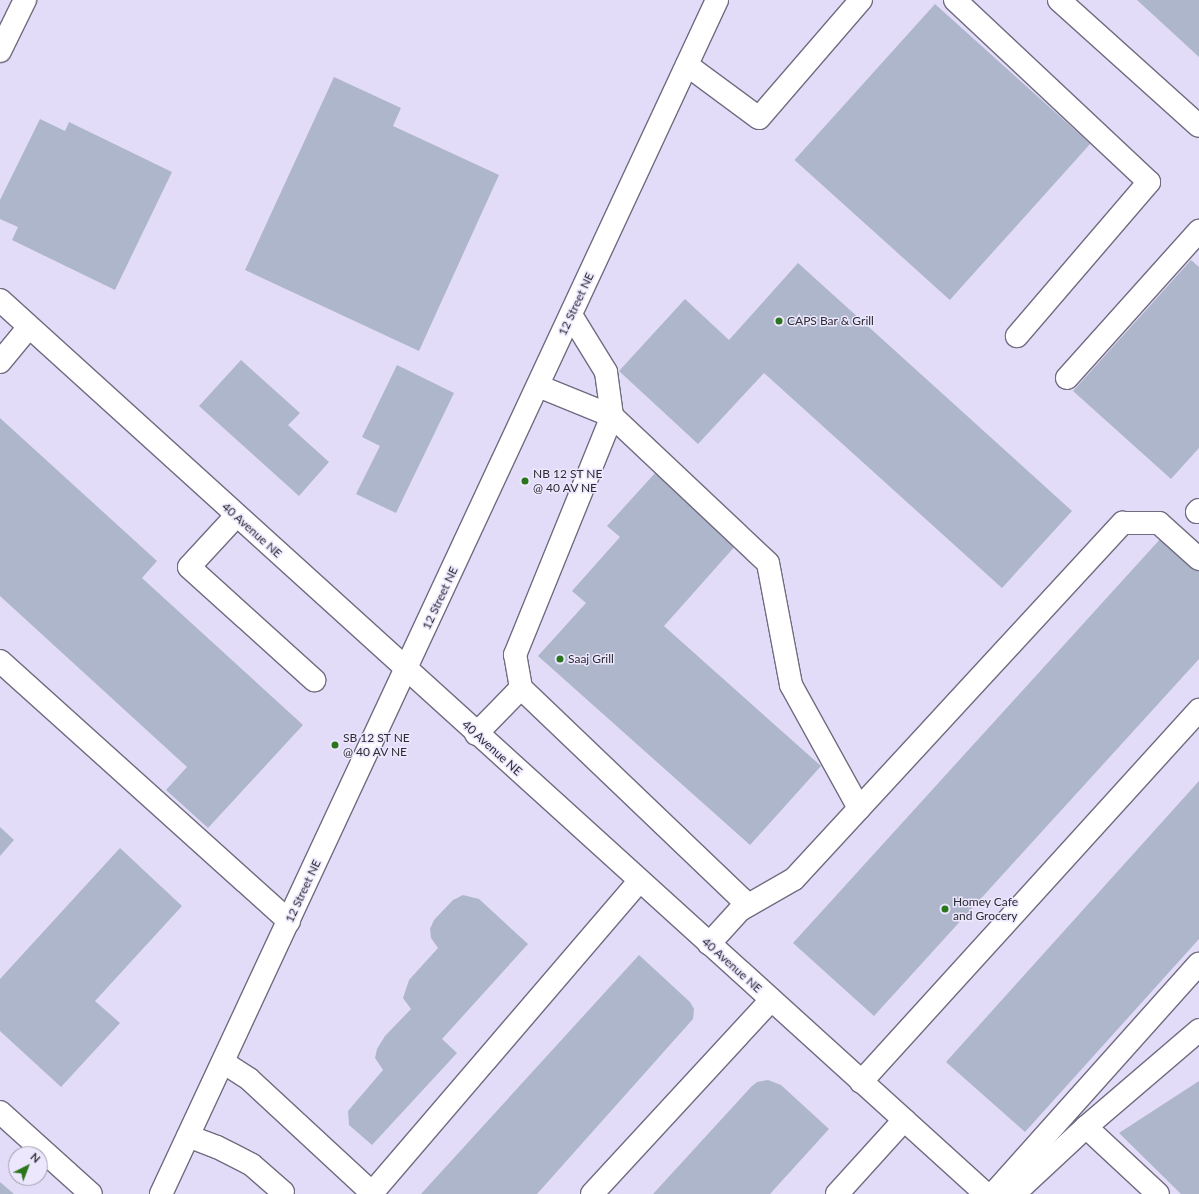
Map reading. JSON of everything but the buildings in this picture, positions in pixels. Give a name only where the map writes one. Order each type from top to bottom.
[{"type":"street","points":[[0,51],[25,0]]},
{"type":"street","name":"12 Street NE","points":[[161,1194],[406,671],[717,0]]},
{"type":"street","points":[[687,65],[759,118],[861,0]]},
{"type":"street","points":[[955,0],[1149,182],[1017,336]]},
{"type":"street","points":[[1060,0],[1199,126]]},
{"type":"street","points":[[1066,378],[1199,231]]},
{"type":"street","name":"40 Avenue NE","points":[[0,300],[406,671],[986,1194]]},
{"type":"street","points":[[571,315],[606,372],[612,416],[515,655],[521,688],[748,905]]},
{"type":"street","points":[[0,362],[29,327]]},
{"type":"street","points":[[538,386],[612,416],[768,563],[791,685],[859,808]]},
{"type":"street","points":[[236,516],[188,567],[314,680]]},
{"type":"street","points":[[709,944],[740,910],[794,879],[1123,523],[1159,523],[1199,560]]},
{"type":"street","points":[[0,661],[289,921]]},
{"type":"street","points":[[476,734],[521,688]]},
{"type":"street","points":[[861,1082],[1199,710]]},
{"type":"street","points":[[223,1062],[249,1079],[372,1193],[639,881]]},
{"type":"street","points":[[992,1194],[1199,964]]},
{"type":"street","points":[[592,1194],[771,1000]]},
{"type":"street","points":[[1014,1194],[1086,1127],[1199,1030]]},
{"type":"street","points":[[0,1112],[91,1194]]},
{"type":"street","points":[[837,1194],[904,1120]]},
{"type":"street","points":[[1086,1127],[1158,1194]]},
{"type":"street","points":[[188,1136],[217,1146],[252,1165],[283,1192]]},
{"type":"shaded area","points":[[0,0],[1199,0],[1199,1194],[0,1194]]},
{"type":"place","name":"CAPS Bar & Grill","points":[[779,321]]},
{"type":"place","name":"NB 12 ST NE @ 40 AV NE","points":[[525,481]]},
{"type":"place","name":"Saaj Grill","points":[[560,659]]},
{"type":"place","name":"SB 12 ST NE @ 40 AV NE","points":[[335,745]]},
{"type":"place","name":"Homey Cafe and Grocery","points":[[945,909]]}]
